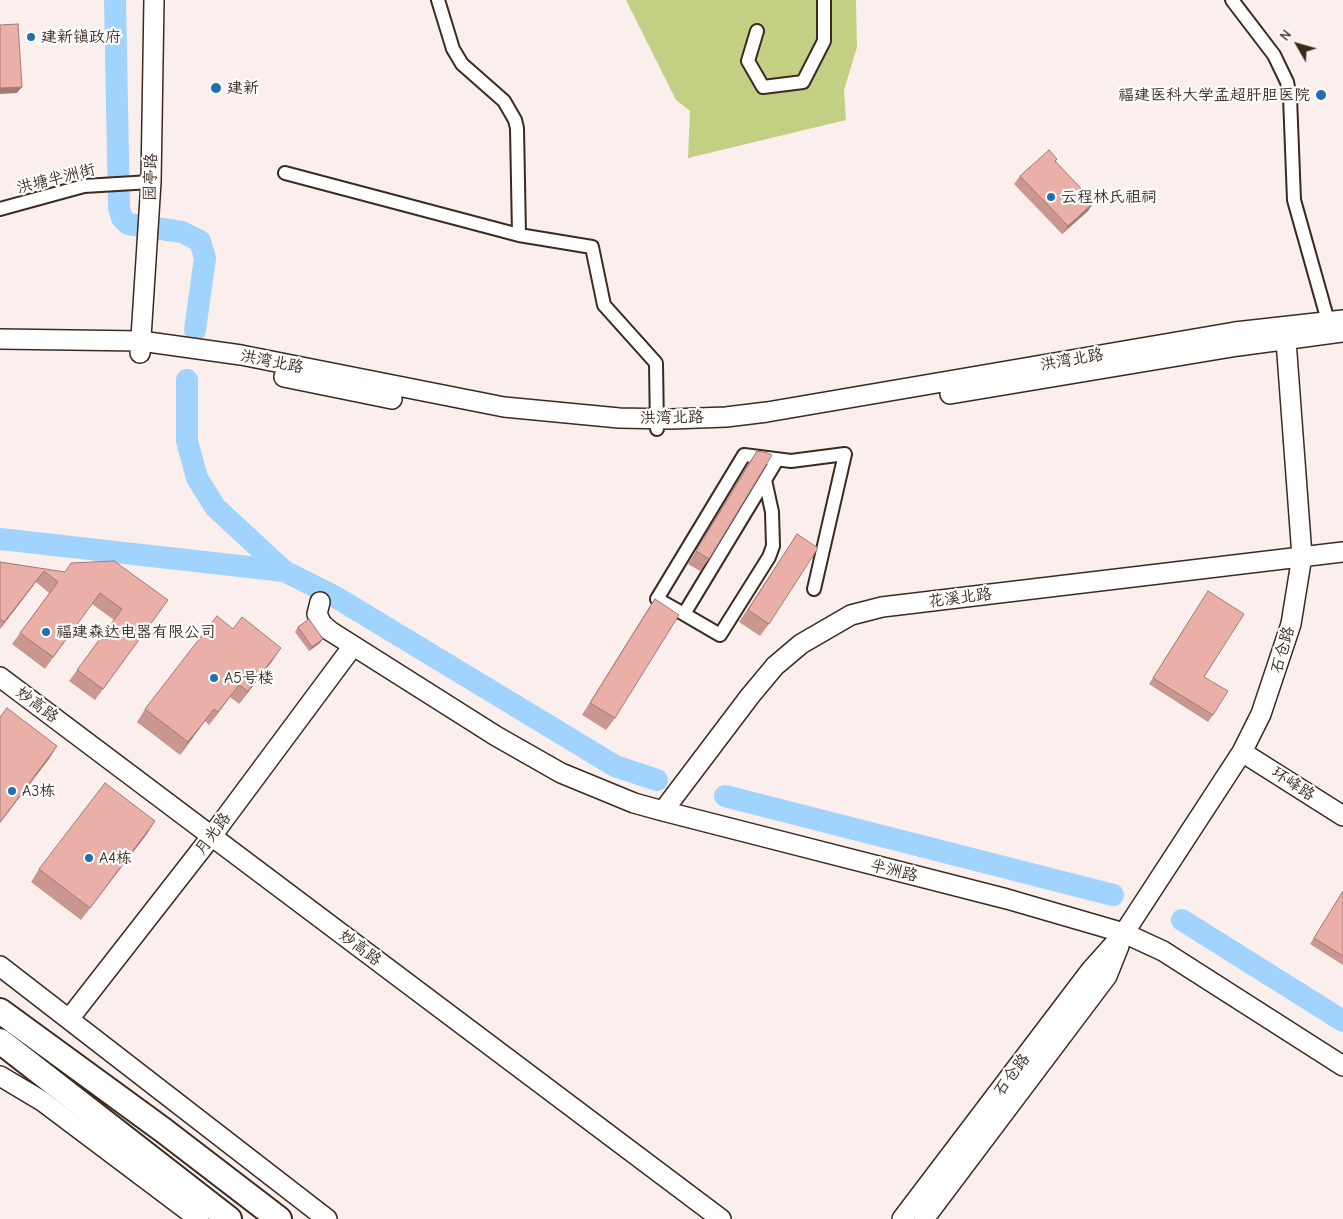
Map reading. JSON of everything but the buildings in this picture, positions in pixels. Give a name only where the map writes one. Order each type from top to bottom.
[{"type":"highway","points":[[0,1011],[163,1130],[279,1219]]},
{"type":"highway","points":[[0,1041],[229,1219]]},
{"type":"street","name":"园亭路","points":[[140,347],[151,182],[154,0]]},
{"type":"street","points":[[438,0],[454,49],[462,64],[492,88],[504,101],[515,120],[519,236]]},
{"type":"street","points":[[757,31],[748,61],[763,87],[803,82],[824,40],[824,0]]},
{"type":"street","points":[[1232,0],[1274,55],[1287,82],[1290,97],[1294,200],[1338,324]]},
{"type":"street","points":[[285,173],[519,236],[592,247],[604,305],[656,363],[657,424]]},
{"type":"street","name":"洪塘半洲街","points":[[0,209],[84,186],[151,182]]},
{"type":"street","name":"洪湾北路","points":[[0,340],[140,347],[238,366],[328,387],[472,414],[585,426],[657,424],[743,427],[781,422],[1338,324]]},
{"type":"street","name":"石仓路","points":[[902,1219],[1091,970],[1124,933],[1242,752],[1261,714],[1278,671],[1292,617],[1302,556],[1285,332]]},
{"type":"street","name":"洪湾北路","points":[[0,351],[140,347]]},
{"type":"street","points":[[765,480],[773,532],[773,546],[769,557],[720,636],[657,598],[744,456],[777,460],[808,460],[845,454],[814,589]]},
{"type":"street","points":[[684,614],[777,460]]},
{"type":"street","name":"花溪北路","points":[[663,811],[775,666],[806,641],[851,615],[882,607],[1343,552]]},
{"type":"street","name":"半洲路","points":[[320,602],[317,614],[322,624],[353,646],[536,759],[610,793],[663,811],[1007,899],[1124,933],[1163,951],[1343,1066]]},
{"type":"street","name":"月光路","points":[[69,1019],[211,836],[353,646]]},
{"type":"street","name":"妙高路","points":[[0,677],[721,1219]]},
{"type":"street","name":"环峰路","points":[[1242,752],[1343,816]]},
{"type":"street","name":"石仓路","points":[[924,1219],[1107,976],[1124,933]]},
{"type":"street","points":[[0,966],[327,1219]]},
{"type":"street","points":[[0,1076],[42,1101],[199,1219]]},
{"type":"green space","points":[[626,0],[856,0],[857,47],[844,90],[846,120],[688,158],[690,111],[676,100]]},
{"type":"waterway","points":[[115,0],[119,208],[122,218],[128,224],[182,232],[200,241],[205,258],[195,330]]},
{"type":"waterway","points":[[187,380],[187,441],[197,478],[215,507],[284,571]]},
{"type":"waterway","points":[[0,539],[284,571],[334,596],[615,766],[657,780]]},
{"type":"waterway","points":[[725,796],[1113,895]]},
{"type":"waterway","points":[[1182,920],[1343,1021]]},
{"type":"place","name":"建新镇政府","points":[[31,37]]},
{"type":"place","name":"建新","points":[[216,88]]},
{"type":"place","name":"福建医科大学孟超肝胆医院","points":[[1321,95]]},
{"type":"place","name":"云程林氏祖祠","points":[[1051,197]]},
{"type":"place","name":"福建森达电器有限公司","points":[[46,632]]},
{"type":"place","name":"A5号楼","points":[[214,678]]},
{"type":"place","name":"A3栋","points":[[12,791]]},
{"type":"place","name":"A4栋","points":[[89,858]]}]
